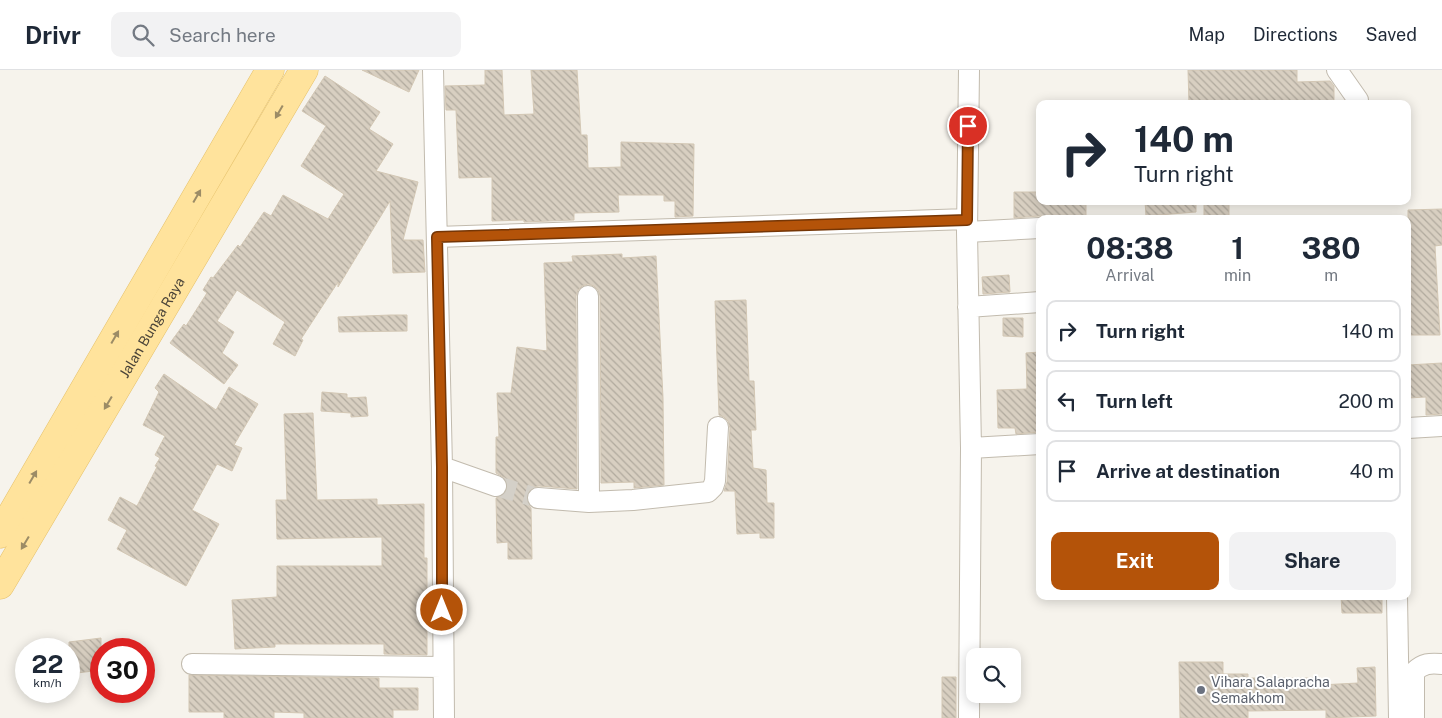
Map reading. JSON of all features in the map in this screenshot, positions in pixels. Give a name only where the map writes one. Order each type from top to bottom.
[{"type":"main road","name":"Jalan Bunga Raya","points":[[0,534],[270,70]]},
{"type":"main road","name":"Jalan Bunga Raya","points":[[0,585],[304,70]]},
{"type":"main road","points":[[171,241],[195,256]]},
{"type":"street","points":[[433,70],[442,467],[442,667],[444,718]]},
{"type":"street","points":[[969,70],[967,226],[971,448],[969,718]]},
{"type":"street","points":[[1337,70],[1358,100]]},
{"type":"street","points":[[437,237],[967,226],[1036,228]]},
{"type":"street","points":[[588,296],[589,502]]},
{"type":"street","points":[[968,307],[1036,302]]},
{"type":"street","points":[[1411,428],[1442,426]]},
{"type":"street","points":[[538,498],[589,502],[633,500],[708,492],[713,488],[716,481],[718,427]]},
{"type":"street","points":[[971,448],[1036,444]]},
{"type":"street","points":[[442,467],[496,486]]},
{"type":"street","points":[[1396,600],[1399,718]]},
{"type":"street","points":[[1414,718],[1414,672],[1420,665],[1428,663],[1442,664]]},
{"type":"street","points":[[192,664],[442,667]]},
{"type":"building","points":[[362,70],[419,70],[409,92]]},
{"type":"building","points":[[485,70],[502,70],[504,115],[534,114],[531,70],[577,70],[581,135],[587,135],[588,168],[621,167],[621,142],[694,144],[693,216],[675,217],[675,201],[664,201],[664,195],[618,195],[619,212],[574,213],[574,220],[492,221],[492,177],[459,178],[456,110],[446,110],[445,86],[485,85]]},
{"type":"building","points":[[1188,70],[1297,70],[1297,82],[1330,81],[1334,86],[1334,100],[1189,100]]},
{"type":"building","points":[[325,76],[380,112],[369,129],[393,144],[376,171],[418,182],[403,240],[423,240],[425,272],[393,273],[390,201],[338,287],[338,282],[301,339],[303,340],[295,356],[273,344],[285,322],[237,290],[217,321],[234,332],[222,353],[238,365],[224,384],[170,343],[184,324],[186,326],[207,293],[203,290],[211,277],[213,278],[238,245],[240,247],[264,212],[271,216],[283,195],[328,219],[344,194],[301,166],[326,126],[302,111]]},
{"type":"building","points":[[1014,192],[1036,192],[1036,205],[1086,205],[1086,215],[1036,215],[1014,218]]},
{"type":"building","points":[[1145,205],[1196,205],[1196,212],[1146,215]]},
{"type":"building","points":[[1204,205],[1229,205],[1229,215],[1204,215]]},
{"type":"building","points":[[1442,209],[1442,245],[1435,246],[1440,335],[1411,335],[1411,215],[1408,215],[1408,210]]},
{"type":"building","points":[[622,254],[622,258],[656,256],[663,398],[664,485],[634,488],[634,482],[601,483],[600,296],[594,286],[588,284],[582,286],[576,296],[577,489],[539,486],[533,487],[529,491],[526,498],[531,508],[532,559],[508,559],[508,542],[497,543],[496,498],[504,495],[508,484],[505,478],[496,473],[496,437],[499,437],[497,393],[511,393],[517,347],[547,351],[544,263],[573,262],[572,256]]},
{"type":"building","points":[[1009,275],[1010,292],[983,294],[982,277]]},
{"type":"building","points":[[746,300],[749,381],[754,381],[756,430],[751,430],[753,468],[766,470],[767,503],[774,503],[774,538],[760,538],[760,533],[737,534],[735,491],[724,491],[727,482],[730,428],[728,421],[719,415],[715,301]]},
{"type":"building","points":[[407,315],[407,331],[339,332],[338,317]]},
{"type":"building","points":[[1003,318],[1023,318],[1023,337],[1003,336]]},
{"type":"building","points":[[1036,352],[1036,432],[1016,434],[1015,428],[998,428],[997,390],[1027,389],[1026,353]]},
{"type":"building","points":[[1442,363],[1442,414],[1426,415],[1426,397],[1411,398],[1411,365]]},
{"type":"building","points":[[164,374],[216,410],[229,387],[258,404],[234,445],[242,448],[232,471],[217,464],[192,510],[219,524],[186,586],[117,549],[127,530],[108,520],[120,497],[137,506],[157,467],[155,466],[160,458],[155,455],[165,436],[143,425],[159,392],[155,388]]},
{"type":"building","points":[[322,392],[347,394],[347,398],[366,397],[368,416],[351,417],[351,413],[321,411]]},
{"type":"building","points":[[313,413],[317,500],[377,499],[377,505],[424,504],[424,558],[427,558],[427,655],[384,654],[384,644],[275,644],[275,647],[235,649],[232,600],[277,597],[277,566],[382,566],[382,537],[277,539],[276,500],[287,500],[284,414]]},
{"type":"building","points":[[1341,600],[1382,600],[1382,613],[1342,613]]},
{"type":"building","points":[[90,639],[90,671],[80,673],[80,641]]},
{"type":"building","points":[[1179,662],[1223,662],[1223,674],[1248,674],[1248,678],[1320,678],[1320,685],[1358,683],[1357,668],[1375,667],[1376,716],[1326,718],[1326,710],[1248,711],[1248,718],[1180,718]]},
{"type":"building","points":[[189,675],[379,678],[379,688],[418,688],[418,710],[393,710],[393,718],[304,718],[304,713],[274,712],[274,718],[224,718],[224,712],[189,712]]},
{"type":"building","points":[[942,677],[956,677],[956,718],[942,718]]},
{"type":"tunnel","points":[[496,486],[538,498]]},
{"type":"place","name":"Vihara Salapracha Semakhom","points":[[1201,690]]},
{"type":"route","points":[[442,610],[442,467],[437,237],[967,220],[968,126]]}]
